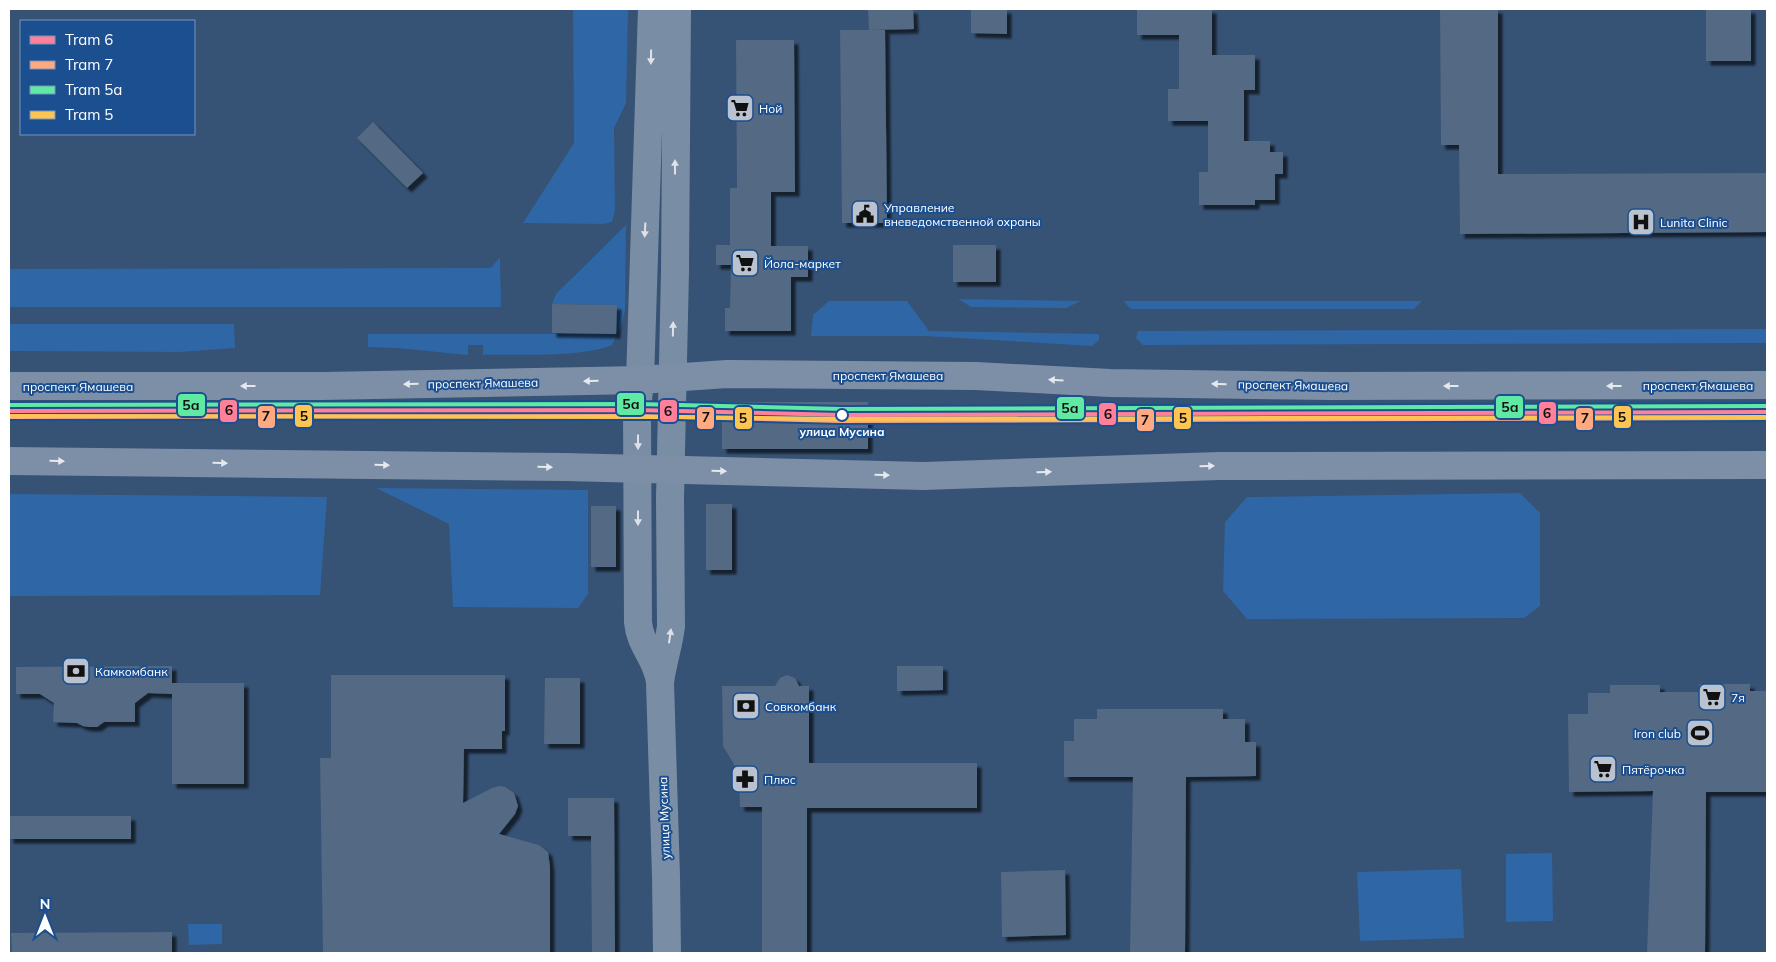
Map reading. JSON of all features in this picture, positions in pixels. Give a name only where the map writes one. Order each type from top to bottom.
[{"type":"main road","name":"проспект Ямашева","points":[[9,386],[322,386],[640,380],[727,374],[976,376],[1110,383],[1330,386],[1767,385]]},
{"type":"main road","points":[[9,461],[637,469],[924,476],[1220,466],[1767,465]]},
{"type":"street","name":"улица Мусина","points":[[652,9],[640,380],[637,410],[637,469],[639,632],[641,640],[656,663],[660,683]]},
{"type":"street","name":"улица Мусина","points":[[666,953],[666,876],[660,683],[671,626],[671,470],[677,9]]},
{"type":"shaded area","points":[[573,9],[628,9],[626,103],[614,128],[615,210],[612,222],[604,224],[523,223],[574,143]]},
{"type":"shaded area","points":[[626,225],[625,310],[622,324],[612,345],[584,352],[531,355],[483,355],[483,345],[468,345],[468,355],[368,347],[368,334],[616,334],[616,305],[552,304],[556,294]]},
{"type":"shaded area","points":[[500,257],[501,307],[9,307],[9,269],[491,268]]},
{"type":"shaded area","points":[[958,299],[1081,301],[1066,308],[971,307]]},
{"type":"shaded area","points":[[829,301],[907,301],[929,331],[1099,334],[1099,340],[1092,346],[926,336],[811,336],[813,315]]},
{"type":"shaded area","points":[[1123,301],[1422,301],[1414,309],[1131,309]]},
{"type":"shaded area","points":[[9,324],[234,324],[235,348],[179,352],[9,351]]},
{"type":"shaded area","points":[[1767,329],[1767,343],[1143,345],[1136,338],[1138,331]]},
{"type":"shaded area","points":[[376,488],[588,490],[588,594],[578,608],[453,607],[449,524]]},
{"type":"shaded area","points":[[1520,493],[1540,513],[1540,606],[1524,618],[1247,619],[1223,591],[1225,522],[1247,497]]},
{"type":"shaded area","points":[[9,494],[327,497],[320,595],[9,596]]},
{"type":"shaded area","points":[[1552,853],[1553,921],[1506,922],[1506,854]]},
{"type":"shaded area","points":[[1461,869],[1464,938],[1360,941],[1357,872]]},
{"type":"shaded area","points":[[188,924],[222,924],[222,944],[189,945]]},
{"type":"building","points":[[868,9],[913,9],[914,29],[869,30]]},
{"type":"building","points":[[971,9],[1007,9],[1007,34],[971,33]]},
{"type":"building","points":[[1137,9],[1212,9],[1212,55],[1255,55],[1255,90],[1244,90],[1244,141],[1270,141],[1270,152],[1283,152],[1283,174],[1275,174],[1275,200],[1255,200],[1255,205],[1199,205],[1199,172],[1208,172],[1208,121],[1168,121],[1168,89],[1179,89],[1179,35],[1137,35]]},
{"type":"building","points":[[1440,9],[1498,9],[1498,174],[1767,173],[1767,232],[1460,234],[1459,145],[1441,145]]},
{"type":"building","points":[[1706,9],[1751,9],[1751,61],[1706,61]]},
{"type":"building","points":[[840,30],[885,30],[887,223],[842,223]]},
{"type":"building","points":[[736,40],[794,40],[795,192],[771,192],[771,246],[808,246],[808,277],[791,277],[791,331],[725,331],[725,308],[730,308],[731,265],[716,265],[716,245],[730,245],[730,188],[737,188]]},
{"type":"building","points":[[373,122],[423,173],[407,188],[357,138]]},
{"type":"building","points":[[953,245],[996,245],[996,282],[953,282]]},
{"type":"building","points":[[552,304],[617,305],[616,334],[552,333]]},
{"type":"building","points":[[722,402],[868,402],[868,449],[722,449]]},
{"type":"building","points":[[706,504],[732,504],[732,570],[706,570]]},
{"type":"building","points":[[591,506],[616,506],[616,567],[591,567]]},
{"type":"building","points":[[172,666],[172,683],[244,683],[244,784],[172,784],[172,694],[148,693],[135,703],[135,722],[104,722],[97,727],[89,727],[77,723],[53,722],[54,703],[40,694],[16,694],[16,667]]},
{"type":"building","points":[[897,666],[943,666],[943,690],[897,691]]},
{"type":"building","points":[[331,675],[505,675],[505,731],[502,731],[502,749],[464,749],[463,803],[499,786],[505,787],[514,793],[518,806],[515,814],[499,834],[539,845],[548,852],[550,867],[550,953],[323,953],[320,758],[331,758]]},
{"type":"building","points":[[787,675],[795,678],[799,686],[809,686],[809,763],[977,763],[977,808],[807,808],[807,953],[762,953],[762,807],[740,807],[739,773],[723,746],[722,686],[775,686],[780,678]]},
{"type":"building","points":[[545,678],[580,678],[580,744],[544,744]]},
{"type":"building","points":[[1699,684],[1750,684],[1750,691],[1767,691],[1767,792],[1706,792],[1705,953],[1647,953],[1653,791],[1569,792],[1568,714],[1588,714],[1588,693],[1610,693],[1610,685],[1660,685],[1660,692],[1699,692]]},
{"type":"building","points":[[1097,709],[1223,709],[1223,719],[1245,719],[1245,742],[1256,742],[1256,776],[1186,777],[1185,953],[1130,953],[1133,777],[1064,777],[1064,741],[1074,741],[1074,719],[1097,719]]},
{"type":"building","points":[[568,798],[614,798],[615,953],[592,953],[591,836],[568,836]]},
{"type":"building","points":[[9,816],[131,816],[131,839],[9,839]]},
{"type":"building","points":[[1065,870],[1066,935],[1002,937],[1001,872]]},
{"type":"building","points":[[172,932],[172,953],[12,953],[11,933]]},
{"type":"tram line","name":"5а","points":[[9,405],[637,404],[842,409],[1767,406]]},
{"type":"tram line","name":"6","points":[[9,411],[637,410],[842,415],[1767,412]]},
{"type":"tram line","name":"5","points":[[9,416],[844,419],[1767,417]]},
{"type":"tram line","name":"7","points":[[9,417],[637,416],[842,421],[1767,418]]},
{"type":"place","name":"Ной","points":[[740,108]]},
{"type":"place","name":"Управление вневедомственной охраны","points":[[865,214]]},
{"type":"place","name":"Lunita Clinic","points":[[1641,222]]},
{"type":"place","name":"Йола-маркет","points":[[745,263]]},
{"type":"place","name":"улица Мусина","points":[[842,415]]},
{"type":"place","name":"Камкомбанк","points":[[76,671]]},
{"type":"place","name":"7я","points":[[1712,697]]},
{"type":"place","name":"Совкомбанк","points":[[746,706]]},
{"type":"place","name":"Iron club","points":[[1700,733]]},
{"type":"place","name":"Пятёрочка","points":[[1603,769]]},
{"type":"place","name":"Плюс","points":[[745,779]]}]
